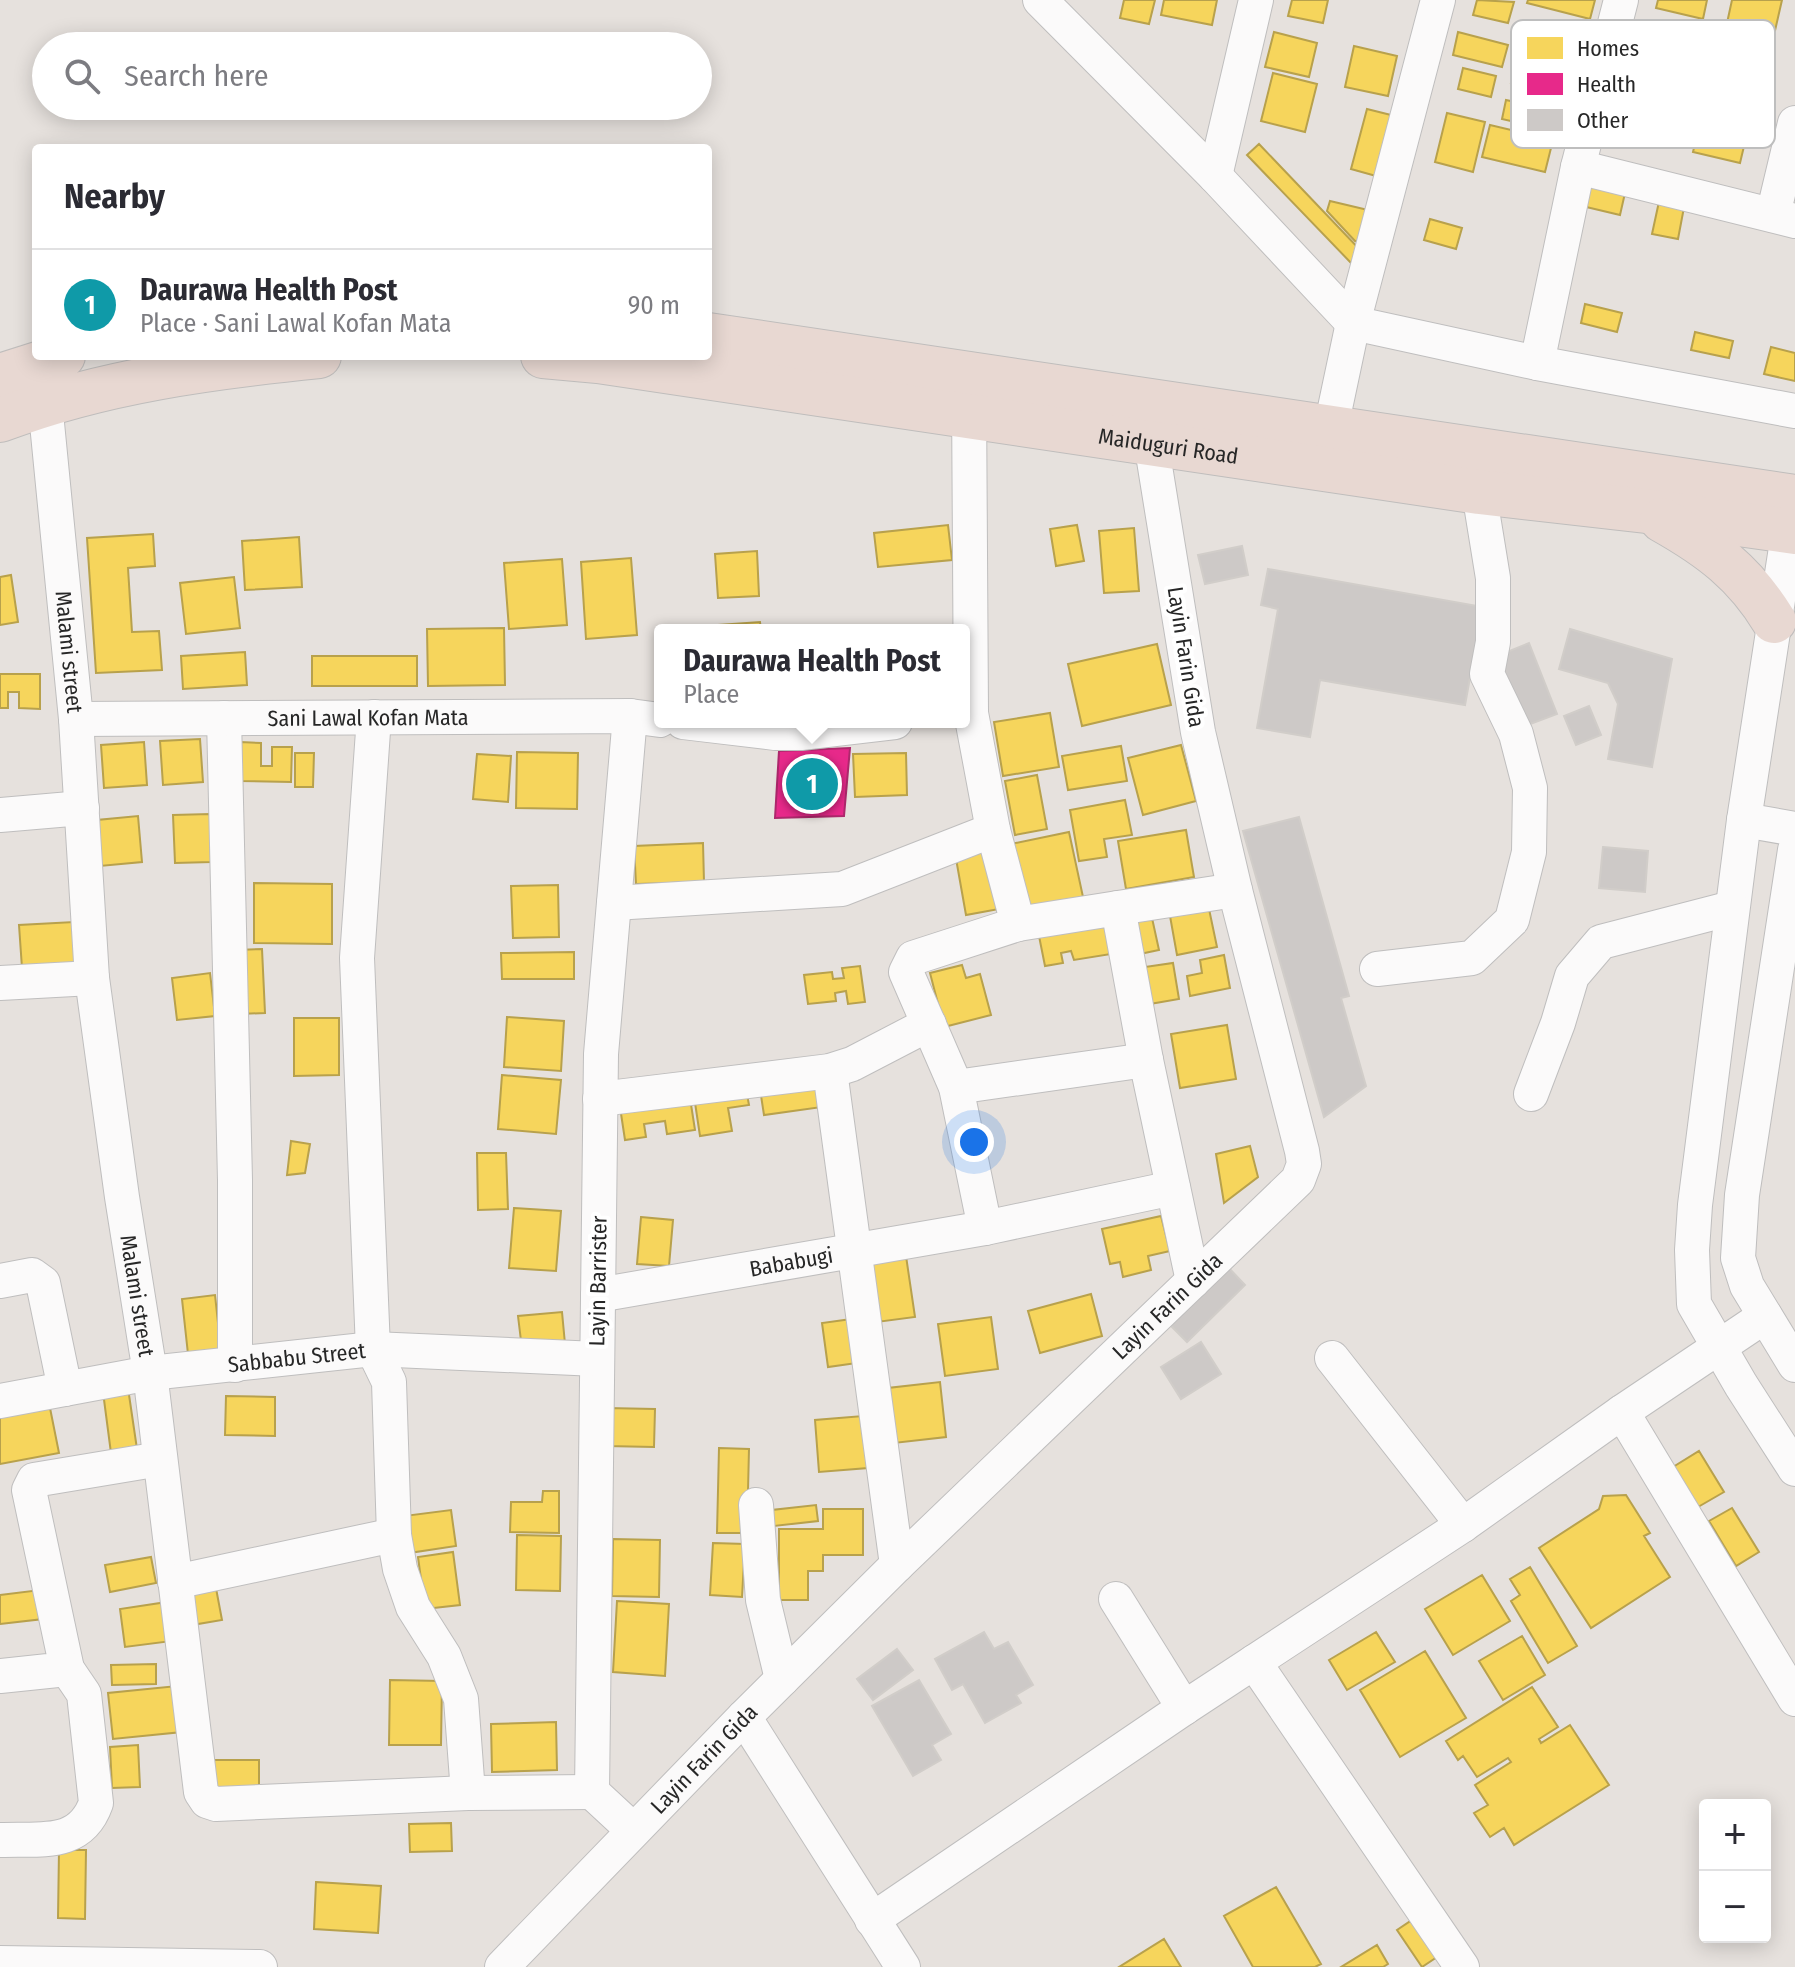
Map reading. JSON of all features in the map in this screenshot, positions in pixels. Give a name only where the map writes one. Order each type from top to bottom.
[{"type":"highway","name":"Maiduguri Road","points":[[712,336],[970,394],[1151,442],[1479,492],[1646,511],[1793,514]]},
{"type":"highway","points":[[0,376],[50,360]]},
{"type":"highway","points":[[0,420],[45,403],[112,386],[183,372],[285,360]]},
{"type":"highway","name":"Maiduguri Road","points":[[587,360],[1331,427],[1793,514]]},
{"type":"highway","points":[[1646,511],[1705,544],[1741,576],[1774,621]]},
{"type":"street","points":[[1040,0],[1070,14],[1215,176],[1353,323],[1537,363],[1795,411]]},
{"type":"street","points":[[1215,176],[1256,0]]},
{"type":"street","points":[[1331,427],[1353,323],[1438,0]]},
{"type":"street","points":[[1616,20],[1621,0]]},
{"type":"street","points":[[1578,167],[1784,218],[1795,123]]},
{"type":"street","points":[[1537,363],[1583,148]]},
{"type":"street","points":[[969,624],[970,394]]},
{"type":"street","name":"Malami street","points":[[45,403],[76,719],[92,978],[150,1373],[201,1792],[207,1801],[216,1804],[468,1793],[592,1792]]},
{"type":"street","name":"Layin Farin Gida","points":[[502,1967],[744,1717],[897,1565],[1298,1180],[1304,1164],[1198,732],[1151,442]]},
{"type":"street","points":[[1377,969],[1472,958],[1512,920],[1529,852],[1530,788],[1516,734],[1487,674],[1493,642],[1493,578],[1479,492]]},
{"type":"street","points":[[1793,514],[1736,873],[1692,1250],[1694,1304],[1795,1469]]},
{"type":"street","points":[[374,717],[357,958],[373,1349],[389,1382],[394,1535],[400,1569],[413,1607],[444,1656],[461,1699],[468,1793]]},
{"type":"street","points":[[224,718],[235,1180],[235,1365]]},
{"type":"street","name":"Sani Lawal Kofan Mata","points":[[76,719],[645,718]]},
{"type":"street","name":"Layin Barrister","points":[[592,1792],[601,1054],[614,903],[645,718]]},
{"type":"street","points":[[970,722],[993,830],[1018,924]]},
{"type":"street","points":[[738,728],[801,733],[844,728]]},
{"type":"street","points":[[0,815],[82,808]]},
{"type":"street","points":[[1744,820],[1795,829]]},
{"type":"street","points":[[614,903],[842,889],[993,830]]},
{"type":"street","points":[[1795,850],[1742,1195],[1738,1258],[1747,1286],[1795,1365]]},
{"type":"street","points":[[1736,873],[1792,883]]},
{"type":"street","points":[[985,1228],[956,1087],[906,972],[913,958],[1018,924],[1235,890]]},
{"type":"street","points":[[1118,908],[1146,1060],[1193,1281]]},
{"type":"street","points":[[1531,1094],[1572,976],[1601,942],[1732,908]]},
{"type":"street","points":[[0,983],[92,978]]},
{"type":"street","points":[[600,1099],[830,1071],[852,1064],[929,1024]]},
{"type":"street","points":[[956,1087],[1146,1060]]},
{"type":"street","points":[[830,1071],[897,1565]]},
{"type":"street","name":"Bababugi","points":[[598,1295],[985,1228],[1173,1188]]},
{"type":"street","points":[[0,1281],[32,1275],[43,1283],[65,1389]]},
{"type":"street","points":[[872,1920],[1184,1708],[1463,1525],[1622,1412],[1765,1316]]},
{"type":"street","name":"Sabbabu Street","points":[[0,1401],[150,1373],[373,1349],[597,1359]]},
{"type":"street","points":[[1332,1358],[1463,1525]]},
{"type":"street","points":[[1622,1412],[1795,1699]]},
{"type":"street","points":[[0,1840],[66,1837],[81,1830],[91,1818],[96,1803],[84,1694],[67,1669],[30,1484],[34,1480],[160,1459]]},
{"type":"street","points":[[756,1505],[763,1600],[782,1679]]},
{"type":"street","points":[[175,1582],[394,1535]]},
{"type":"street","points":[[1116,1599],[1184,1708]]},
{"type":"street","points":[[1254,1662],[1462,1967]]},
{"type":"street","points":[[0,1676],[67,1669]]},
{"type":"street","points":[[744,1717],[903,1967]]},
{"type":"street","points":[[592,1792],[633,1830]]},
{"type":"street","points":[[0,1963],[260,1967]]},
{"type":"building: Homes","points":[[1124,0],[1155,0],[1149,24],[1120,18]]},
{"type":"building: Homes","points":[[1164,0],[1217,0],[1212,25],[1161,15]]},
{"type":"building: Homes","points":[[1292,0],[1328,0],[1323,23],[1288,16]]},
{"type":"building: Homes","points":[[1477,0],[1514,2],[1508,23],[1473,15]]},
{"type":"building: Homes","points":[[1528,0],[1595,0],[1590,19],[1527,3]]},
{"type":"building: Homes","points":[[1658,0],[1707,0],[1703,19],[1656,8]]},
{"type":"building: Homes","points":[[1732,0],[1782,0],[1775,31],[1775,20],[1728,20]]},
{"type":"building: Homes","points":[[1274,32],[1317,43],[1309,77],[1265,67]]},
{"type":"building: Homes","points":[[1458,32],[1508,45],[1502,67],[1453,55]]},
{"type":"building: Homes","points":[[1354,46],[1397,56],[1388,96],[1345,87]]},
{"type":"building: Homes","points":[[1463,68],[1496,76],[1491,97],[1458,89]]},
{"type":"building: Homes","points":[[1273,73],[1317,84],[1305,132],[1261,121]]},
{"type":"building: Homes","points":[[1506,100],[1511,101],[1511,121],[1502,119]]},
{"type":"building: Homes","points":[[1367,109],[1391,115],[1376,176],[1351,169]]},
{"type":"building: Homes","points":[[1447,113],[1485,122],[1473,172],[1435,162]]},
{"type":"building: Homes","points":[[1490,125],[1511,130],[1511,148],[1551,148],[1545,172],[1482,157]]},
{"type":"building: Homes","points":[[1259,144],[1364,254],[1353,265],[1247,155]]},
{"type":"building: Homes","points":[[1694,148],[1744,148],[1740,163],[1693,152]]},
{"type":"building: Homes","points":[[1587,184],[1625,193],[1620,215],[1582,206]]},
{"type":"building: Homes","points":[[1660,197],[1685,202],[1678,239],[1652,234]]},
{"type":"building: Homes","points":[[1330,201],[1368,210],[1360,242],[1355,241],[1327,211]]},
{"type":"building: Homes","points":[[1430,219],[1462,228],[1456,249],[1424,240]]},
{"type":"building: Homes","points":[[1585,304],[1622,313],[1617,332],[1581,323]]},
{"type":"building: Homes","points":[[1695,332],[1733,341],[1729,358],[1691,350]]},
{"type":"building: Homes","points":[[1771,347],[1795,353],[1795,381],[1764,374]]},
{"type":"building: Homes","points":[[948,525],[952,560],[878,567],[874,533]]},
{"type":"building: Homes","points":[[1077,525],[1084,561],[1056,566],[1050,529]]},
{"type":"building: Homes","points":[[1134,528],[1139,591],[1104,593],[1099,531]]},
{"type":"building: Homes","points":[[153,534],[155,566],[128,568],[132,632],[159,631],[162,670],[96,673],[87,538]]},
{"type":"building: Homes","points":[[299,537],[302,587],[245,590],[242,541]]},
{"type":"building: Homes","points":[[757,551],[759,596],[718,598],[715,554]]},
{"type":"building: Homes","points":[[631,558],[637,635],[586,639],[581,562]]},
{"type":"building: Homes","points":[[562,559],[567,625],[509,629],[504,563]]},
{"type":"building: Homes","points":[[11,575],[18,622],[0,625],[0,577]]},
{"type":"building: Homes","points":[[234,577],[240,628],[186,634],[180,583]]},
{"type":"building: Homes","points":[[504,628],[505,685],[428,686],[427,629]]},
{"type":"building: Homes","points":[[1157,644],[1171,705],[1082,726],[1068,664]]},
{"type":"building: Homes","points":[[245,652],[247,685],[183,689],[181,656]]},
{"type":"building: Homes","points":[[312,656],[417,656],[417,686],[312,686]]},
{"type":"building: Homes","points":[[0,674],[40,674],[40,709],[19,708],[19,692],[8,692],[8,708],[0,708]]},
{"type":"building: Homes","points":[[1050,713],[1059,767],[1003,776],[994,722]]},
{"type":"building: Homes","points":[[200,739],[203,782],[163,785],[160,741]]},
{"type":"building: Homes","points":[[144,742],[147,785],[104,788],[101,745]]},
{"type":"building: Homes","points":[[240,742],[261,743],[261,766],[272,766],[272,747],[292,747],[291,782],[240,781]]},
{"type":"building: Homes","points":[[1181,745],[1196,801],[1143,815],[1128,758]]},
{"type":"building: Homes","points":[[1121,746],[1127,781],[1068,790],[1062,756]]},
{"type":"building: Homes","points":[[517,752],[578,753],[577,809],[516,808]]},
{"type":"building: Homes","points":[[295,753],[314,753],[313,787],[295,787]]},
{"type":"building: Homes","points":[[906,753],[907,795],[855,797],[853,754]]},
{"type":"building: Homes","points":[[477,754],[511,756],[508,802],[473,799]]},
{"type":"building: Homes","points":[[1037,775],[1047,829],[1015,835],[1005,781]]},
{"type":"building: Homes","points":[[1125,800],[1132,835],[1104,839],[1107,857],[1079,861],[1070,810]]},
{"type":"building: Homes","points":[[210,814],[211,862],[175,863],[173,815]]},
{"type":"building: Homes","points":[[138,816],[142,862],[100,866],[97,820]]},
{"type":"building: Homes","points":[[1186,830],[1194,877],[1126,889],[1118,841]]},
{"type":"building: Homes","points":[[1069,832],[1083,897],[1025,909],[1011,844]]},
{"type":"building: Homes","points":[[703,843],[704,882],[636,884],[634,846]]},
{"type":"building: Homes","points":[[988,847],[999,909],[966,915],[955,853]]},
{"type":"building: Homes","points":[[254,883],[332,884],[332,944],[254,943]]},
{"type":"building: Homes","points":[[558,885],[559,937],[513,938],[511,886]]},
{"type":"building: Homes","points":[[1209,909],[1217,947],[1177,955],[1170,916]]},
{"type":"building: Homes","points":[[1152,918],[1159,950],[1135,955],[1128,922]]},
{"type":"building: Homes","points":[[1104,919],[1111,954],[1074,960],[1071,951],[1061,953],[1063,963],[1045,966],[1038,931]]},
{"type":"building: Homes","points":[[74,922],[76,966],[22,968],[19,925]]},
{"type":"building: Homes","points":[[262,949],[265,1013],[240,1014],[237,950]]},
{"type":"building: Homes","points":[[574,952],[574,979],[502,979],[501,953]]},
{"type":"building: Homes","points":[[1224,955],[1230,988],[1190,996],[1187,976],[1202,973],[1200,960]]},
{"type":"building: Homes","points":[[1173,963],[1179,999],[1144,1005],[1138,968]]},
{"type":"building: Homes","points":[[962,965],[966,978],[980,974],[991,1015],[944,1027],[930,973]]},
{"type":"building: Homes","points":[[860,966],[865,1002],[848,1004],[846,991],[835,993],[836,1001],[808,1004],[804,975],[832,972],[833,979],[844,978],[842,968]]},
{"type":"building: Homes","points":[[210,973],[215,1016],[177,1020],[172,978]]},
{"type":"building: Homes","points":[[507,1017],[564,1021],[561,1071],[504,1067]]},
{"type":"building: Homes","points":[[294,1018],[339,1018],[339,1075],[294,1076]]},
{"type":"building: Homes","points":[[1227,1025],[1236,1079],[1180,1088],[1171,1034]]},
{"type":"building: Homes","points":[[502,1075],[561,1080],[556,1134],[498,1129]]},
{"type":"building: Homes","points":[[746,1089],[749,1105],[728,1108],[732,1131],[700,1136],[694,1096]]},
{"type":"building: Homes","points":[[760,1089],[819,1089],[822,1107],[764,1115]]},
{"type":"building: Homes","points":[[690,1098],[695,1130],[667,1134],[665,1121],[644,1124],[646,1137],[625,1140],[620,1107]]},
{"type":"building: Homes","points":[[291,1141],[310,1144],[305,1173],[287,1175]]},
{"type":"building: Homes","points":[[1250,1146],[1258,1177],[1224,1203],[1216,1154]]},
{"type":"building: Homes","points":[[477,1153],[506,1153],[508,1209],[478,1210]]},
{"type":"building: Homes","points":[[514,1208],[561,1211],[556,1271],[509,1268]]},
{"type":"building: Homes","points":[[1161,1216],[1170,1251],[1148,1256],[1151,1270],[1123,1277],[1120,1262],[1110,1264],[1102,1229]]},
{"type":"building: Homes","points":[[641,1217],[673,1220],[669,1266],[637,1264]]},
{"type":"building: Homes","points":[[906,1256],[915,1317],[877,1322],[868,1262]]},
{"type":"building: Homes","points":[[1091,1294],[1102,1336],[1040,1353],[1028,1311]]},
{"type":"building: Homes","points":[[215,1295],[221,1351],[188,1354],[182,1299]]},
{"type":"building: Homes","points":[[562,1312],[565,1344],[522,1349],[518,1316]]},
{"type":"building: Homes","points":[[991,1317],[998,1369],[945,1376],[938,1324]]},
{"type":"building: Homes","points":[[859,1318],[864,1362],[828,1367],[822,1323]]},
{"type":"building: Homes","points":[[940,1382],[946,1437],[894,1443],[888,1388]]},
{"type":"building: Homes","points":[[128,1388],[137,1449],[111,1453],[103,1392]]},
{"type":"building: Homes","points":[[226,1396],[275,1397],[275,1436],[225,1435]]},
{"type":"building: Homes","points":[[49,1403],[59,1453],[0,1464],[0,1412]]},
{"type":"building: Homes","points":[[606,1408],[655,1409],[654,1447],[606,1446]]},
{"type":"building: Homes","points":[[863,1416],[868,1468],[819,1472],[815,1420]]},
{"type":"building: Homes","points":[[719,1448],[749,1449],[747,1533],[717,1533]]},
{"type":"building: Homes","points":[[1699,1451],[1724,1492],[1698,1507],[1673,1467]]},
{"type":"building: Homes","points":[[543,1491],[559,1491],[559,1533],[510,1532],[511,1502],[542,1502]]},
{"type":"building: Homes","points":[[1626,1495],[1650,1533],[1644,1536],[1670,1577],[1591,1628],[1539,1548],[1599,1509],[1603,1496]]},
{"type":"building: Homes","points":[[816,1505],[818,1521],[774,1526],[772,1510]]},
{"type":"building: Homes","points":[[1732,1508],[1759,1552],[1736,1566],[1709,1521]]},
{"type":"building: Homes","points":[[823,1509],[863,1509],[863,1555],[823,1555],[823,1571],[808,1571],[808,1600],[779,1600],[779,1529],[823,1529]]},
{"type":"building: Homes","points":[[451,1510],[456,1546],[409,1553],[404,1516]]},
{"type":"building: Homes","points":[[517,1535],[561,1536],[560,1591],[516,1590]]},
{"type":"building: Homes","points":[[613,1539],[660,1540],[659,1597],[612,1596]]},
{"type":"building: Homes","points":[[713,1543],[745,1544],[742,1597],[710,1595]]},
{"type":"building: Homes","points":[[453,1552],[460,1605],[425,1609],[418,1557]]},
{"type":"building: Homes","points":[[151,1557],[156,1583],[110,1592],[105,1565]]},
{"type":"building: Homes","points":[[1530,1567],[1577,1646],[1548,1663],[1511,1601],[1520,1595],[1510,1579]]},
{"type":"building: Homes","points":[[1482,1575],[1510,1621],[1453,1655],[1425,1609]]},
{"type":"building: Homes","points":[[215,1583],[222,1620],[192,1625],[185,1587]]},
{"type":"building: Homes","points":[[40,1590],[43,1619],[0,1624],[0,1595]]},
{"type":"building: Homes","points":[[617,1601],[669,1604],[665,1676],[613,1672]]},
{"type":"building: Homes","points":[[167,1602],[172,1641],[125,1647],[120,1609]]},
{"type":"building: Homes","points":[[1376,1632],[1395,1662],[1347,1690],[1329,1660]]},
{"type":"building: Homes","points":[[1522,1636],[1545,1675],[1503,1700],[1479,1661]]},
{"type":"building: Homes","points":[[1425,1651],[1466,1718],[1400,1757],[1360,1690]]},
{"type":"building: Homes","points":[[156,1664],[156,1684],[112,1685],[111,1665]]},
{"type":"building: Homes","points":[[390,1680],[442,1681],[441,1745],[389,1745]]},
{"type":"building: Homes","points":[[177,1686],[182,1732],[113,1739],[108,1693]]},
{"type":"building: Homes","points":[[1532,1687],[1558,1727],[1539,1739],[1541,1743],[1570,1725],[1609,1785],[1514,1845],[1504,1828],[1490,1837],[1474,1813],[1488,1805],[1475,1785],[1511,1762],[1508,1758],[1477,1777],[1463,1756],[1458,1760],[1446,1741]]},
{"type":"building: Homes","points":[[556,1722],[557,1770],[492,1772],[491,1724]]},
{"type":"building: Homes","points":[[138,1745],[140,1787],[112,1788],[110,1747]]},
{"type":"building: Homes","points":[[211,1760],[259,1760],[259,1790],[211,1790]]},
{"type":"building: Homes","points":[[451,1823],[452,1851],[410,1852],[409,1824]]},
{"type":"building: Homes","points":[[59,1850],[86,1850],[85,1919],[58,1918]]},
{"type":"building: Homes","points":[[316,1882],[381,1886],[378,1933],[314,1929]]},
{"type":"building: Homes","points":[[1276,1887],[1321,1964],[1315,1967],[1253,1967],[1224,1916]]},
{"type":"building: Homes","points":[[1412,1920],[1437,1957],[1422,1967],[1397,1930]]},
{"type":"building: Homes","points":[[1164,1939],[1181,1967],[1119,1967]]},
{"type":"building: Homes","points":[[1377,1945],[1388,1964],[1383,1967],[1341,1967]]},
{"type":"building: Health","points":[[850,748],[844,816],[775,818],[779,751]]},
{"type":"building: Other","points":[[1242,546],[1248,575],[1205,584],[1198,555]]},
{"type":"building: Other","points":[[1268,569],[1483,607],[1465,705],[1320,680],[1310,737],[1257,728],[1278,609],[1261,605]]},
{"type":"building: Other","points":[[1570,629],[1672,659],[1652,767],[1608,759],[1618,704],[1608,683],[1559,669]]},
{"type":"building: Other","points":[[1529,643],[1557,714],[1525,726],[1497,656]]},
{"type":"building: Other","points":[[1589,706],[1601,735],[1576,745],[1564,716]]},
{"type":"building: Other","points":[[1299,817],[1349,996],[1341,998],[1366,1086],[1324,1117],[1243,831]]},
{"type":"building: Other","points":[[1603,847],[1648,851],[1645,892],[1599,888]]},
{"type":"building: Other","points":[[1227,1266],[1245,1285],[1187,1342],[1169,1324]]},
{"type":"building: Other","points":[[1201,1342],[1221,1374],[1181,1399],[1161,1367]]},
{"type":"building: Other","points":[[984,1632],[994,1649],[1008,1642],[1033,1685],[1016,1695],[1021,1703],[985,1723],[963,1684],[952,1690],[935,1659]]},
{"type":"building: Other","points":[[897,1649],[913,1670],[873,1700],[857,1679]]},
{"type":"building: Other","points":[[919,1680],[951,1734],[932,1745],[941,1760],[913,1776],[872,1706]]},
{"type":"place","name":"Daurawa Health Post","points":[[812,784]]}]
